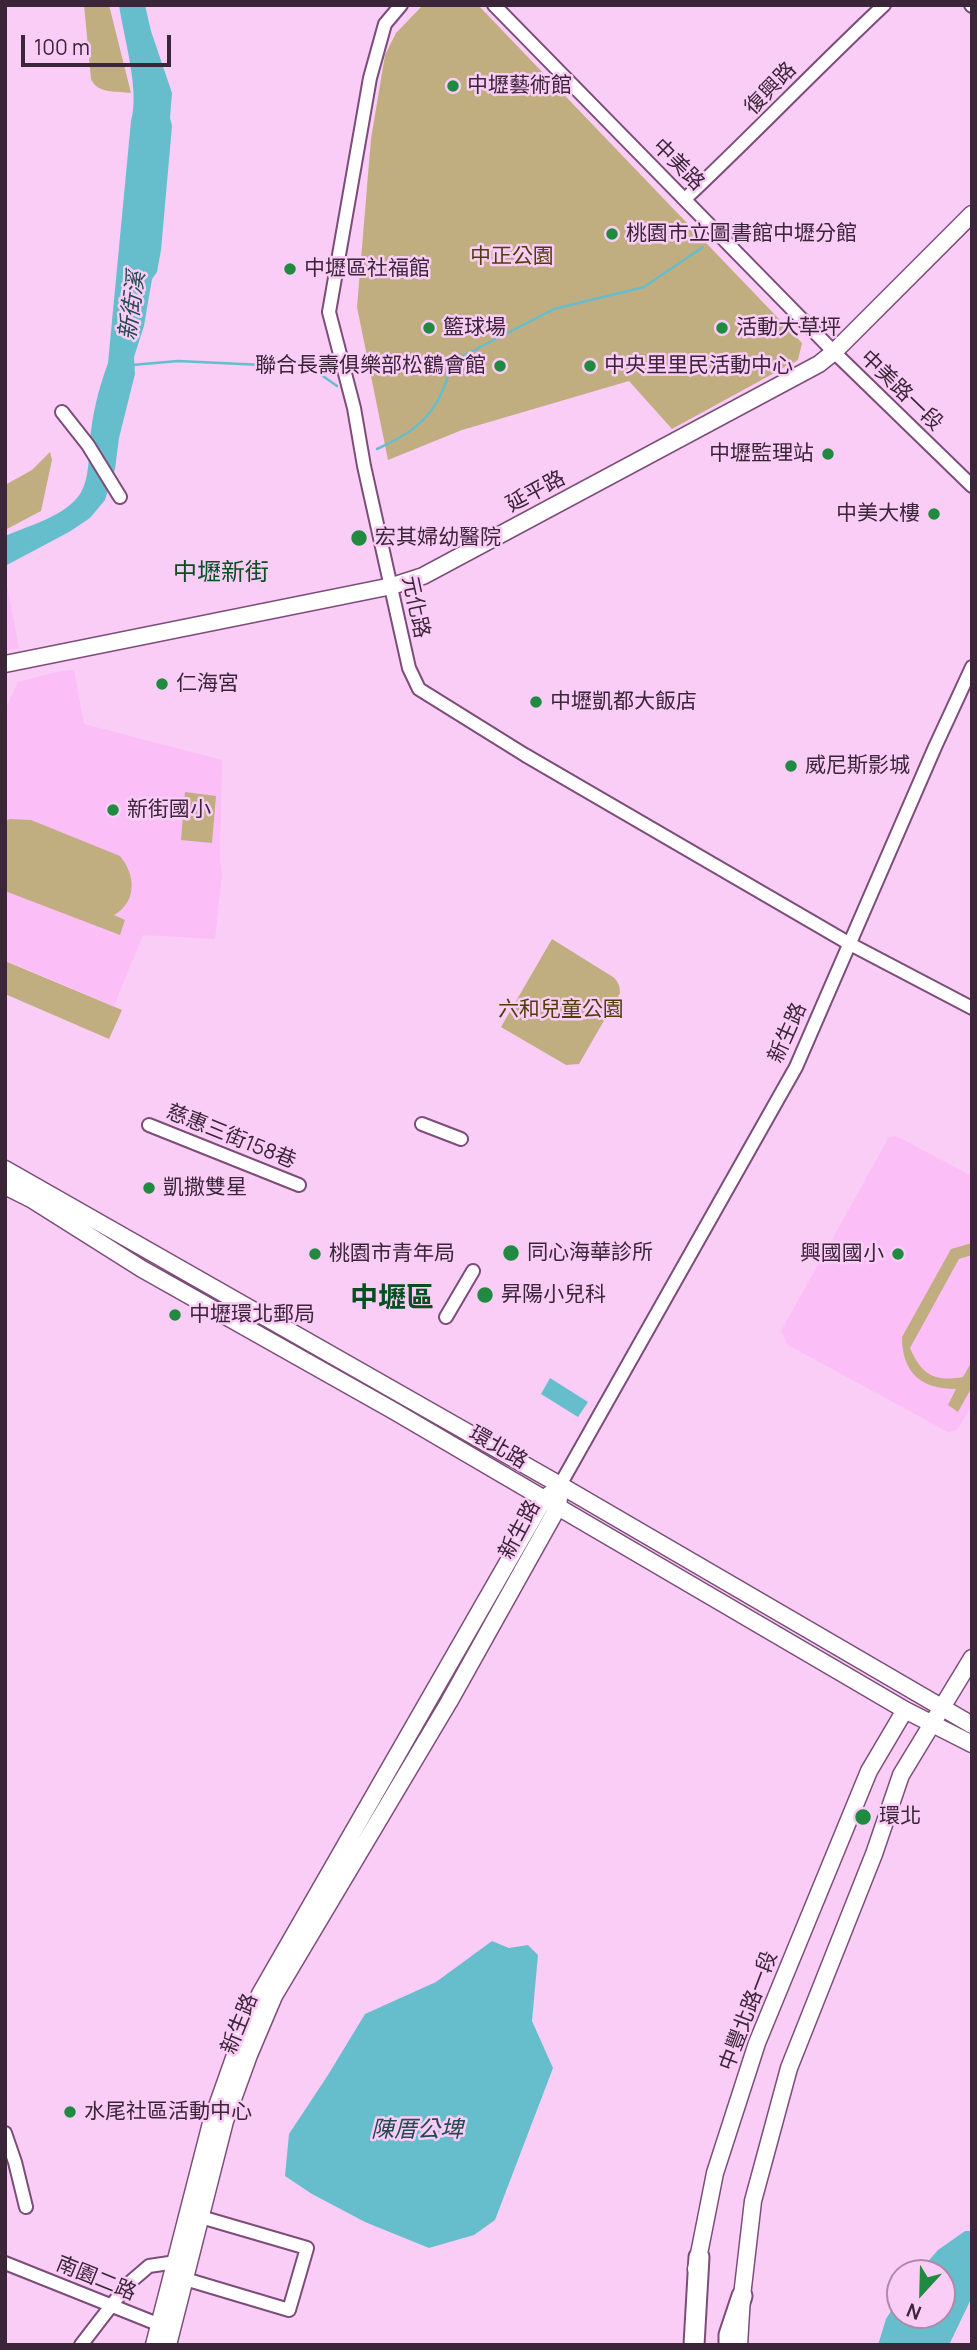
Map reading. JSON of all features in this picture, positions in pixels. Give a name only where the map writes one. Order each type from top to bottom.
[{"type":"highway","points":[[694,2345],[699,2257]]},
{"type":"highway","points":[[732,2342],[741,2296]]},
{"type":"highway","points":[[700,2345],[705,2327],[712,2323],[726,2326],[732,2342]]},
{"type":"main road","name":"延平路","points":[[5,664],[392,586],[423,576],[819,364],[972,214]]},
{"type":"main road","name":"環北路","points":[[5,1169],[560,1485],[972,1725]]},
{"type":"main road","name":"環北路","points":[[5,1186],[31,1199],[142,1269],[394,1411],[905,1710],[972,1744]]},
{"type":"main road","name":"新生路","points":[[166,2333],[176,2262],[249,2055],[274,1996],[449,1702],[560,1485]]},
{"type":"main road","points":[[741,2296],[753,2201],[789,2068],[874,1854],[901,1775],[972,1658]]},
{"type":"main road","points":[[905,1710],[942,1708]]},
{"type":"main road","name":"中豐北路一段","points":[[685,2345],[688,2302],[715,2173],[757,2043],[869,1771],[905,1710]]},
{"type":"main road","name":"新生路","points":[[154,2345],[166,2333],[185,2279],[194,2215]]},
{"type":"street","name":"元化路","points":[[401,5],[384,24],[370,78],[329,312],[354,408],[364,466],[409,668],[419,689],[525,755],[850,944],[972,1008]]},
{"type":"street","name":"中美路","points":[[494,5],[834,352]]},
{"type":"street","name":"復興路","points":[[685,200],[884,5]]},
{"type":"street","name":"中美路一段","points":[[834,352],[972,486]]},
{"type":"street","points":[[62,412],[88,446],[120,497]]},
{"type":"street","name":"新生路","points":[[560,1485],[796,1068],[972,667]]},
{"type":"street","points":[[422,1124],[461,1139]]},
{"type":"street","name":"慈惠三街158巷","points":[[149,1125],[299,1185]]},
{"type":"street","points":[[446,1317],[473,1271]]},
{"type":"street","points":[[230,1318],[239,1303]]},
{"type":"street","points":[[394,1411],[403,1396]]},
{"type":"street","points":[[5,2133],[26,2207]]},
{"type":"street","points":[[185,2279],[289,2310],[307,2248],[194,2215]]},
{"type":"street","points":[[81,2345],[128,2284],[149,2266],[176,2262]]},
{"type":"street","name":"南園二路","points":[[5,2263],[111,2306],[166,2333]]},
{"type":"shaded area","points":[[5,575],[19,648],[5,650]]},
{"type":"shaded area","name":"新街國小","points":[[74,670],[84,724],[222,760],[222,874],[215,939],[143,935],[114,1006],[5,960],[5,710],[18,682]]},
{"type":"shaded area","name":"興國國小","points":[[896,1136],[972,1176],[972,1406],[957,1430],[948,1432],[788,1345],[781,1331],[889,1137]]},
{"type":"green space","points":[[84,5],[109,5],[131,93],[103,89],[91,79]]},
{"type":"green space","name":"中正公園","points":[[423,5],[478,5],[802,343],[798,360],[672,429],[629,381],[462,430],[388,460],[357,307],[371,139],[385,55],[396,33]]},
{"type":"green space","points":[[50,452],[52,460],[41,511],[5,530],[5,485],[32,470]]},
{"type":"green space","points":[[185,792],[216,796],[212,843],[181,840]]},
{"type":"green space","points":[[31,820],[120,856],[129,871],[132,888],[127,903],[114,915],[125,920],[120,935],[5,891],[5,821]]},
{"type":"green space","name":"六和兒童公園","points":[[552,939],[613,977],[620,988],[620,993],[579,1064],[566,1065],[501,1027]]},
{"type":"green space","points":[[5,961],[122,1010],[109,1039],[5,994]]},
{"type":"green space","points":[[972,1243],[972,1255],[959,1259],[910,1348],[919,1365],[937,1377],[963,1377],[972,1361],[972,1387],[958,1412],[948,1405],[956,1389],[933,1386],[924,1382],[910,1369],[903,1350],[902,1337],[951,1249]]},
{"type":"water","name":"新街溪","points":[[119,5],[145,5],[172,93],[172,126],[157,272],[152,279],[144,326],[134,357],[135,374],[119,438],[115,469],[105,500],[90,518],[69,532],[5,566],[5,536],[46,520],[65,509],[80,494],[86,480],[94,413],[108,363],[134,95]]},
{"type":"water","points":[[550,1378],[588,1402],[578,1417],[541,1394]]},
{"type":"water","name":"陳厝公埤","points":[[492,1941],[509,1948],[528,1945],[538,1955],[532,2021],[553,2068],[495,2220],[474,2235],[429,2248],[365,2222],[312,2194],[285,2176],[289,2134],[365,2014],[436,1982]]},
{"type":"water","points":[[965,2231],[972,2231],[972,2297],[949,2345],[878,2345],[886,2319],[886,2329],[956,2329],[956,2259],[930,2259],[938,2250]]},
{"type":"waterway","points":[[377,449],[398,439],[423,420],[437,403],[459,358],[554,309],[644,287],[703,247]]},
{"type":"waterway","points":[[132,365],[178,361],[263,365],[303,362],[337,386]]},
{"type":"place","name":"中壢藝術館","points":[[453,86]]},
{"type":"place","name":"桃園市立圖書館中壢分館","points":[[612,234]]},
{"type":"place","name":"中壢區社福館","points":[[290,269]]},
{"type":"place","name":"籃球場","points":[[429,328]]},
{"type":"place","name":"活動大草坪","points":[[722,328]]},
{"type":"place","name":"聯合長壽俱樂部松鶴會館","points":[[500,366]]},
{"type":"place","name":"中央里里民活動中心","points":[[590,366]]},
{"type":"place","name":"中壢監理站","points":[[828,454]]},
{"type":"place","name":"中美大樓","points":[[934,514]]},
{"type":"place","name":"宏其婦幼醫院","points":[[359,538]]},
{"type":"place","name":"仁海宮","points":[[162,684]]},
{"type":"place","name":"中壢凱都大飯店","points":[[536,702]]},
{"type":"place","name":"威尼斯影城","points":[[791,766]]},
{"type":"place","name":"新街國小","points":[[113,810]]},
{"type":"place","name":"凱撒雙星","points":[[149,1188]]},
{"type":"place","name":"同心海華診所","points":[[511,1253]]},
{"type":"place","name":"桃園市青年局","points":[[315,1254]]},
{"type":"place","name":"興國國小","points":[[898,1254]]},
{"type":"place","name":"昇陽小兒科","points":[[485,1295]]},
{"type":"place","name":"中壢環北郵局","points":[[175,1315]]},
{"type":"place","name":"環北","points":[[863,1817]]},
{"type":"place","name":"水尾社區活動中心","points":[[70,2112]]},
{"type":"district","name":"中壢新街","points":[[221,573]]},
{"type":"district","name":"中壢區","points":[[392,1299]]}]
